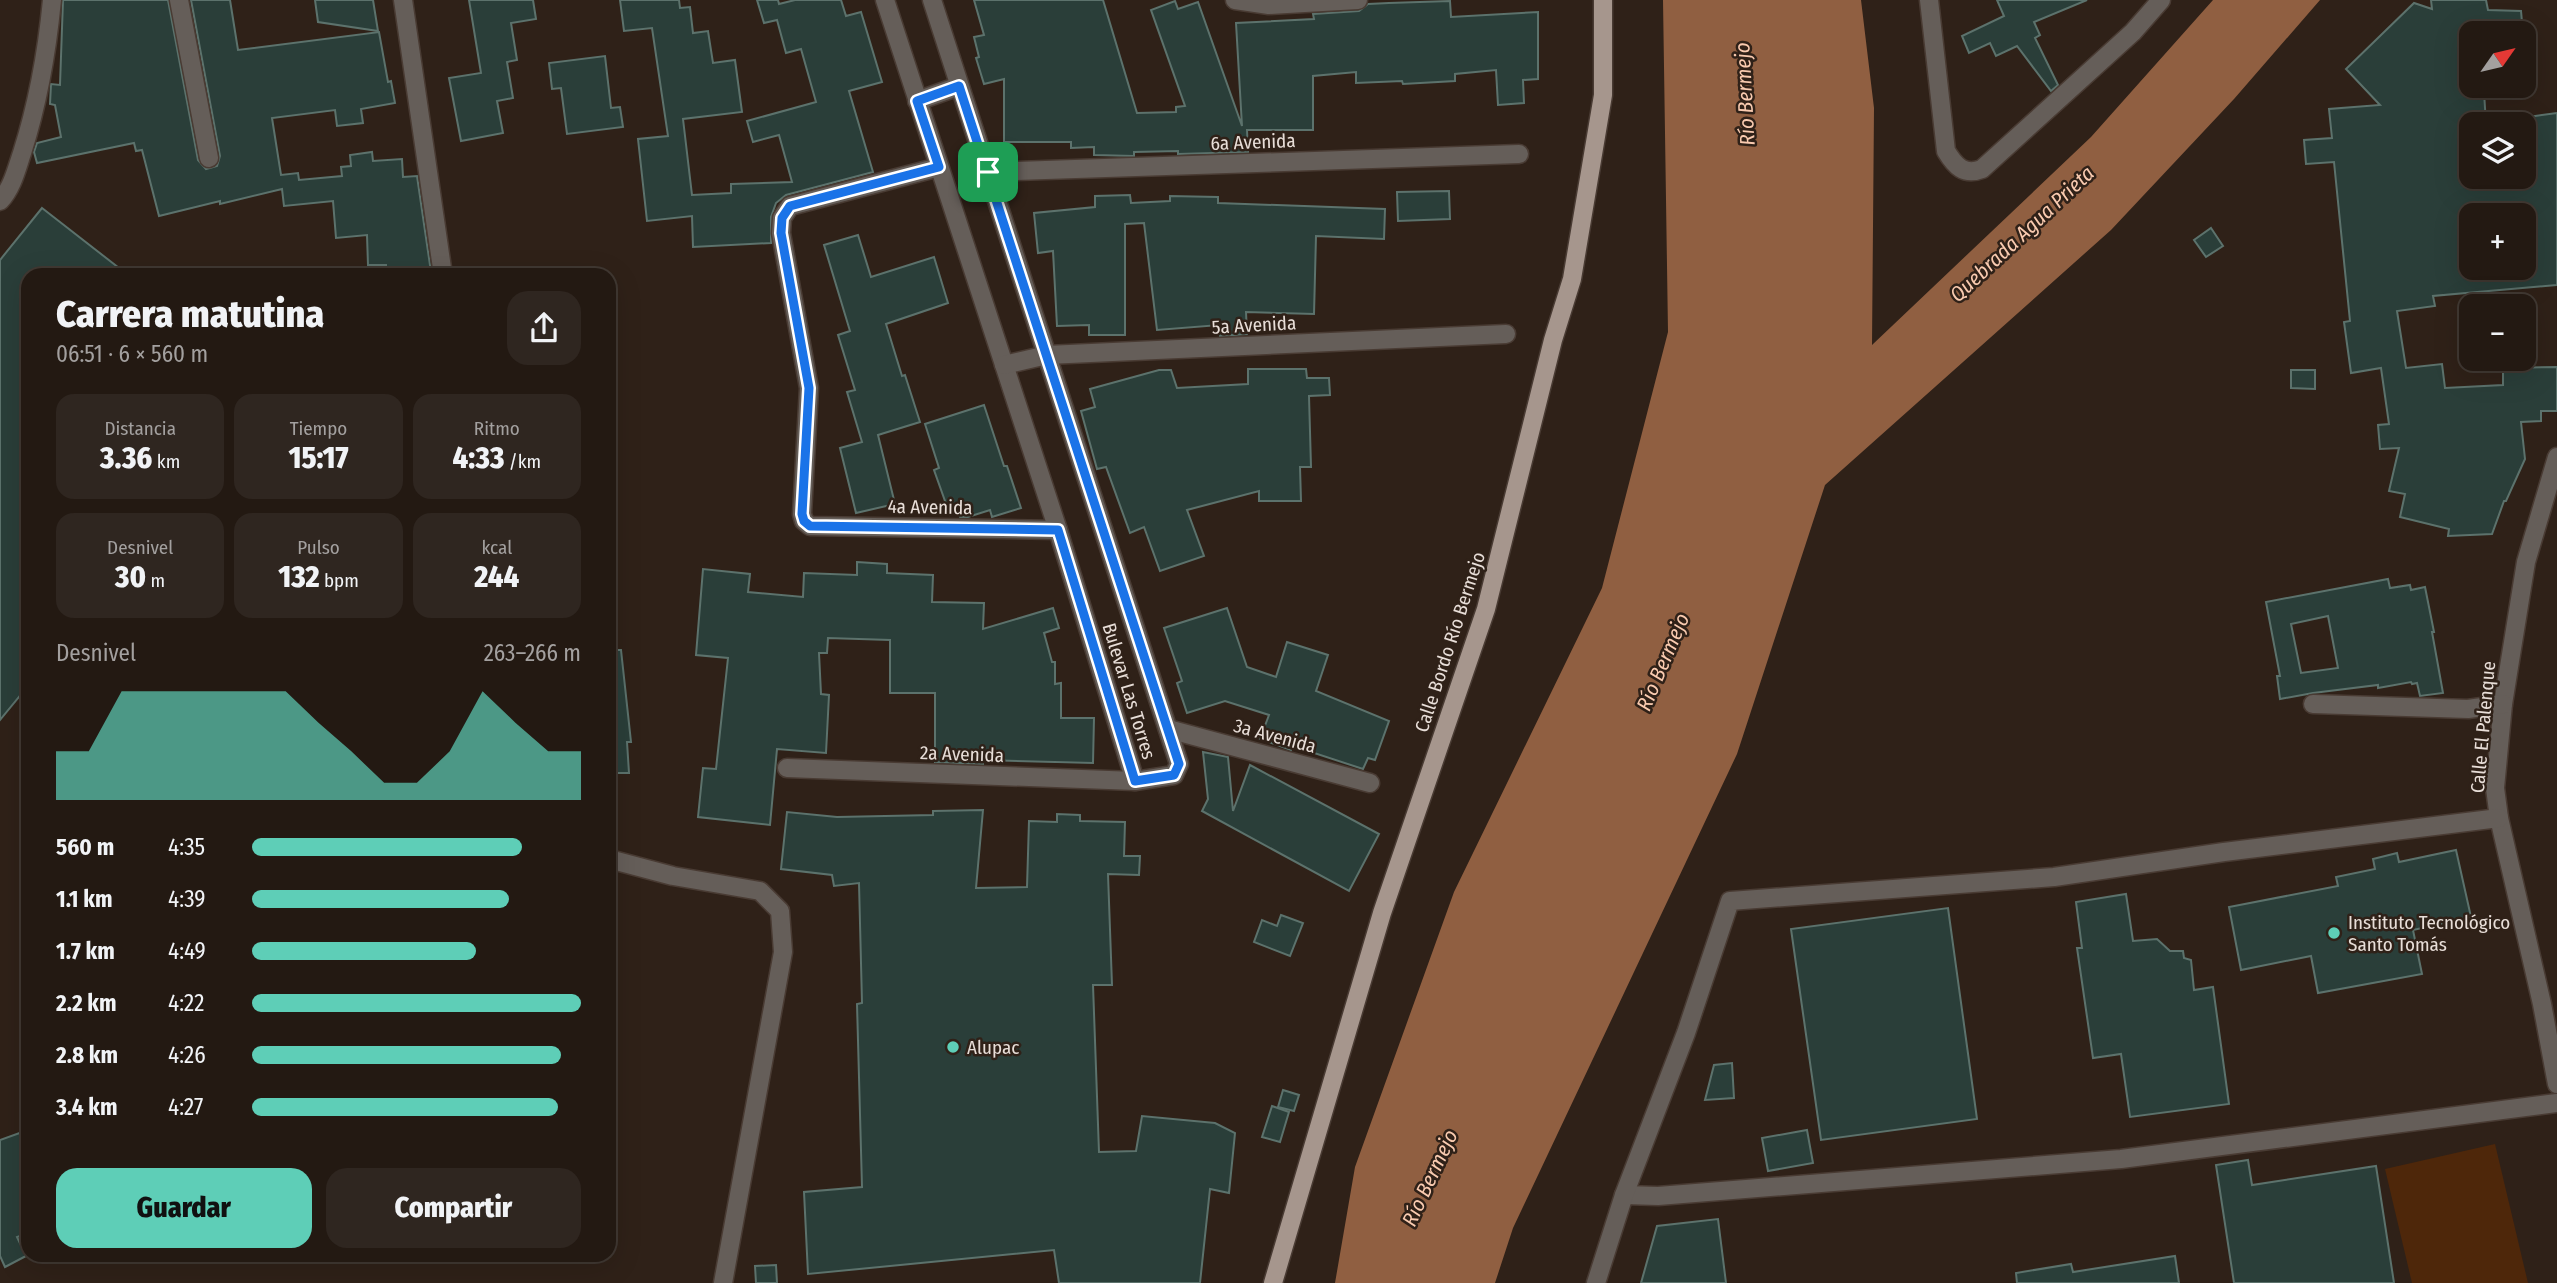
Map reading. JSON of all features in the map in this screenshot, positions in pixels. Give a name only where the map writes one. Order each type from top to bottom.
[{"type":"main road","name":"Calle Bordo Río Bermejo","points":[[1273,1283],[1382,913],[1486,609],[1553,340],[1572,279],[1603,95],[1603,0]]},
{"type":"street","points":[[0,201],[9,191],[27,136],[47,58],[52,0]]},
{"type":"street","points":[[179,0],[209,158]]},
{"type":"street","points":[[403,0],[442,268]]},
{"type":"street","name":"Bulevar Las Torres","points":[[886,0],[1058,530],[1135,781],[1174,775],[1179,764],[932,0]]},
{"type":"street","points":[[1235,0],[1269,5],[1358,0]]},
{"type":"street","points":[[1928,0],[1946,151],[1952,162],[1962,170],[1973,172],[1982,169],[2133,32],[2161,0]]},
{"type":"street","points":[[917,101],[959,86]]},
{"type":"street","name":"6a Avenida","points":[[988,172],[1519,154]]},
{"type":"street","name":"4a Avenida","points":[[939,167],[790,206],[782,218],[781,233],[809,388],[802,514],[804,521],[810,526],[1058,530]]},
{"type":"street","name":"5a Avenida","points":[[1004,365],[1047,355],[1506,334]]},
{"type":"street","name":"Calle El Palenque","points":[[2557,457],[2526,562],[2503,704],[2496,788],[2499,818],[2542,1004],[2557,1084]]},
{"type":"street","points":[[2313,704],[2468,709],[2503,704]]},
{"type":"street","name":"3a Avenida","points":[[1168,729],[1370,783]]},
{"type":"street","name":"2a Avenida","points":[[787,768],[1135,781]]},
{"type":"street","points":[[1596,1283],[1624,1195],[1686,1033],[1730,901],[2054,877],[2224,852],[2499,818]]},
{"type":"street","points":[[616,861],[673,876],[761,891],[780,911],[783,952],[723,1283]]},
{"type":"street","points":[[1624,1195],[1658,1196],[2121,1158],[2557,1103]]},
{"type":"shaded area","points":[[2495,1144],[2528,1283],[2412,1283],[2385,1169]]},
{"type":"water","points":[[1663,0],[1861,0],[1874,108],[1872,345],[2091,137],[2213,0],[2320,0],[2234,99],[2111,230],[1825,485],[1737,754],[1513,1228],[1495,1283],[1335,1283],[1355,1167],[1454,892],[1602,588],[1668,332]]},
{"type":"building","points":[[63,0],[168,0],[198,160],[206,169],[217,166],[220,156],[191,0],[230,0],[238,50],[379,32],[388,82],[391,81],[395,103],[361,109],[363,123],[337,126],[335,110],[272,118],[281,175],[298,173],[299,180],[342,176],[341,167],[351,166],[350,155],[372,152],[373,161],[402,159],[403,177],[417,176],[430,268],[386,268],[386,265],[368,265],[367,235],[336,238],[333,201],[284,206],[282,189],[159,216],[142,150],[136,151],[134,143],[37,163],[34,152],[37,143],[61,137],[55,105],[50,104],[51,84],[60,85]]},
{"type":"building","points":[[315,0],[373,0],[378,31],[318,22]]},
{"type":"building","points":[[469,0],[533,0],[536,19],[511,23],[517,60],[507,62],[513,98],[497,101],[503,133],[461,141],[449,78],[481,73]]},
{"type":"building","points":[[620,0],[679,0],[680,8],[690,7],[693,33],[708,31],[713,63],[735,60],[742,112],[683,119],[692,195],[731,193],[731,184],[792,182],[779,135],[753,142],[747,121],[816,102],[801,49],[786,53],[777,20],[764,23],[757,0],[778,0],[779,4],[795,0],[841,0],[846,16],[861,12],[882,82],[849,91],[873,172],[786,195],[776,203],[771,217],[771,243],[693,247],[692,216],[647,221],[638,139],[668,136],[652,28],[624,31]]},
{"type":"building","points":[[974,0],[1103,0],[1137,113],[1176,112],[1176,107],[1185,106],[1151,10],[1175,1],[1178,9],[1198,2],[1242,126],[1236,23],[1314,19],[1313,14],[1359,11],[1368,4],[1389,3],[1450,1],[1451,17],[1538,12],[1538,79],[1523,80],[1524,103],[1498,105],[1496,70],[1455,74],[1455,81],[1403,84],[1402,81],[1356,83],[1356,72],[1313,76],[1313,130],[1247,130],[1248,152],[1178,154],[1178,151],[1134,152],[1134,156],[1094,155],[1094,147],[1071,148],[1071,142],[1004,142],[1004,79],[984,84],[976,58],[979,57],[974,37],[984,35]]},
{"type":"building","points":[[1997,0],[2087,0],[2034,22],[2040,35],[2035,38],[2058,85],[2051,91],[2017,46],[1996,56],[1990,43],[1969,53],[1962,36],[2004,16]]},
{"type":"building","points":[[2431,0],[2486,0],[2488,10],[2521,11],[2522,21],[2459,21],[2459,98],[2484,98],[2485,112],[2459,112],[2459,189],[2536,189],[2536,116],[2557,113],[2557,285],[2433,296],[2435,306],[2397,311],[2406,368],[2442,364],[2445,388],[2503,385],[2503,371],[2536,371],[2536,367],[2557,367],[2557,411],[2541,411],[2541,421],[2521,422],[2525,459],[2504,501],[2492,534],[2448,536],[2449,529],[2400,517],[2405,494],[2389,491],[2399,448],[2380,449],[2378,425],[2389,424],[2381,368],[2351,373],[2344,322],[2350,321],[2334,162],[2306,164],[2304,140],[2332,138],[2329,109],[2380,105],[2346,69],[2414,3],[2432,9]]},
{"type":"building","points":[[605,56],[611,108],[620,107],[623,127],[567,134],[561,88],[552,89],[549,63]]},
{"type":"building","points":[[1449,191],[1450,219],[1398,221],[1397,192]]},
{"type":"building","points":[[1130,195],[1131,203],[1170,201],[1170,196],[1218,197],[1218,203],[1385,209],[1384,239],[1316,236],[1314,314],[1246,312],[1247,334],[1220,336],[1219,325],[1157,330],[1144,223],[1125,224],[1125,335],[1089,335],[1089,325],[1057,326],[1053,251],[1038,253],[1034,213],[1095,207],[1095,196]]},
{"type":"building","points":[[42,208],[119,268],[21,268],[21,694],[0,720],[0,260]]},
{"type":"building","points":[[2211,228],[2223,246],[2206,257],[2194,240]]},
{"type":"building","points":[[858,235],[871,277],[934,257],[948,303],[886,324],[920,422],[878,435],[895,504],[856,513],[840,448],[862,442],[847,392],[855,390],[838,335],[850,331],[824,245]]},
{"type":"building","points":[[1248,369],[1306,369],[1307,378],[1329,378],[1330,395],[1309,396],[1311,467],[1300,467],[1301,501],[1259,501],[1259,491],[1187,510],[1204,556],[1160,571],[1144,527],[1130,533],[1106,467],[1097,469],[1081,411],[1095,407],[1090,389],[1159,370],[1171,370],[1177,388],[1248,384]]},
{"type":"building","points":[[2291,370],[2315,370],[2315,389],[2291,388]]},
{"type":"building","points":[[984,405],[1021,508],[992,517],[990,510],[968,517],[960,517],[958,512],[950,515],[934,470],[939,468],[925,424]]},
{"type":"building","points":[[857,562],[887,564],[887,573],[933,575],[932,602],[984,603],[983,629],[1053,608],[1059,628],[1044,633],[1052,662],[1055,662],[1055,684],[1061,683],[1061,718],[1094,718],[1093,763],[983,760],[983,764],[935,762],[935,693],[890,693],[890,640],[828,638],[827,653],[819,653],[821,694],[829,695],[826,753],[777,749],[770,825],[698,817],[703,768],[716,769],[728,658],[696,655],[703,569],[750,574],[748,592],[803,597],[804,573],[857,575]]},
{"type":"building","points":[[2388,579],[2390,588],[2410,585],[2411,590],[2425,587],[2443,693],[2420,696],[2417,683],[2411,682],[2280,699],[2277,676],[2280,676],[2266,602]],"holes":[[[2328,616],[2338,668],[2301,673],[2291,624]]]},
{"type":"building","points":[[1227,608],[1247,667],[1276,677],[1287,642],[1328,655],[1316,691],[1389,721],[1375,760],[1368,758],[1363,769],[1293,746],[1291,750],[1260,739],[1269,715],[1225,701],[1187,713],[1177,683],[1182,681],[1164,628]]},
{"type":"building","points":[[616,650],[621,650],[631,742],[627,742],[629,773],[616,773]]},
{"type":"building","points":[[1203,752],[1228,757],[1233,811],[1250,765],[1379,834],[1349,891],[1202,811],[1208,799]]},
{"type":"building","points":[[983,810],[976,888],[1027,887],[1029,821],[1057,822],[1057,814],[1080,815],[1080,821],[1125,822],[1124,856],[1140,856],[1139,875],[1108,874],[1112,985],[1093,985],[1099,1152],[1136,1151],[1142,1116],[1215,1123],[1235,1133],[1229,1193],[1210,1189],[1200,1283],[1059,1283],[1054,1250],[808,1274],[804,1192],[862,1187],[857,1004],[862,1003],[859,883],[834,886],[832,875],[781,869],[787,812],[837,817],[933,815],[933,811]]},
{"type":"building","points":[[2456,850],[2471,917],[2413,930],[2422,974],[2318,993],[2311,956],[2241,970],[2229,907],[2338,886],[2336,877],[2375,869],[2373,859],[2397,853],[2399,862]]},
{"type":"building","points":[[2126,894],[2133,941],[2157,939],[2170,951],[2183,951],[2184,958],[2191,960],[2194,990],[2213,987],[2229,1104],[2130,1117],[2121,1054],[2093,1058],[2077,948],[2082,948],[2076,902]]},
{"type":"building","points":[[1948,908],[1977,1119],[1821,1140],[1791,929]]},
{"type":"building","points":[[1281,915],[1303,923],[1290,956],[1254,942],[1262,920],[1277,926]]},
{"type":"building","points":[[1732,1063],[1734,1098],[1705,1100],[1714,1065]]},
{"type":"building","points":[[1283,1090],[1299,1095],[1294,1111],[1278,1107]]},
{"type":"building","points":[[1272,1106],[1289,1112],[1280,1142],[1262,1137]]},
{"type":"building","points":[[1807,1130],[1813,1163],[1768,1171],[1762,1138]]},
{"type":"building","points":[[21,1132],[21,1236],[17,1237],[21,1245],[21,1259],[5,1267],[0,1256],[0,1140]]},
{"type":"building","points":[[2248,1160],[2252,1185],[2376,1166],[2394,1283],[2234,1283],[2216,1165]]},
{"type":"building","points":[[1718,1219],[1726,1283],[1641,1283],[1657,1226]]},
{"type":"building","points":[[2175,1256],[2179,1283],[2017,1283],[2016,1273],[2071,1264],[2073,1272]]},
{"type":"building","points":[[776,1265],[777,1283],[756,1283],[755,1266]]},
{"type":"place","name":"Instituto Tecnológico Santo Tomás","points":[[2334,933]]},
{"type":"place","name":"Alupac","points":[[953,1047]]},
{"type":"route","points":[[959,86],[988,172],[1179,764],[1174,775],[1135,781],[1058,530],[810,526],[804,521],[802,514],[809,388],[781,233],[782,218],[790,206],[939,167],[917,101],[959,86]]},
{"type":"water label","name":"Río Bermejo","points":[[1745,94]]},
{"type":"water label","name":"Quebrada Agua Prieta","points":[[2022,234]]},
{"type":"water label","name":"Río Bermejo","points":[[1663,662]]},
{"type":"water label","name":"Río Bermejo","points":[[1430,1178]]}]
